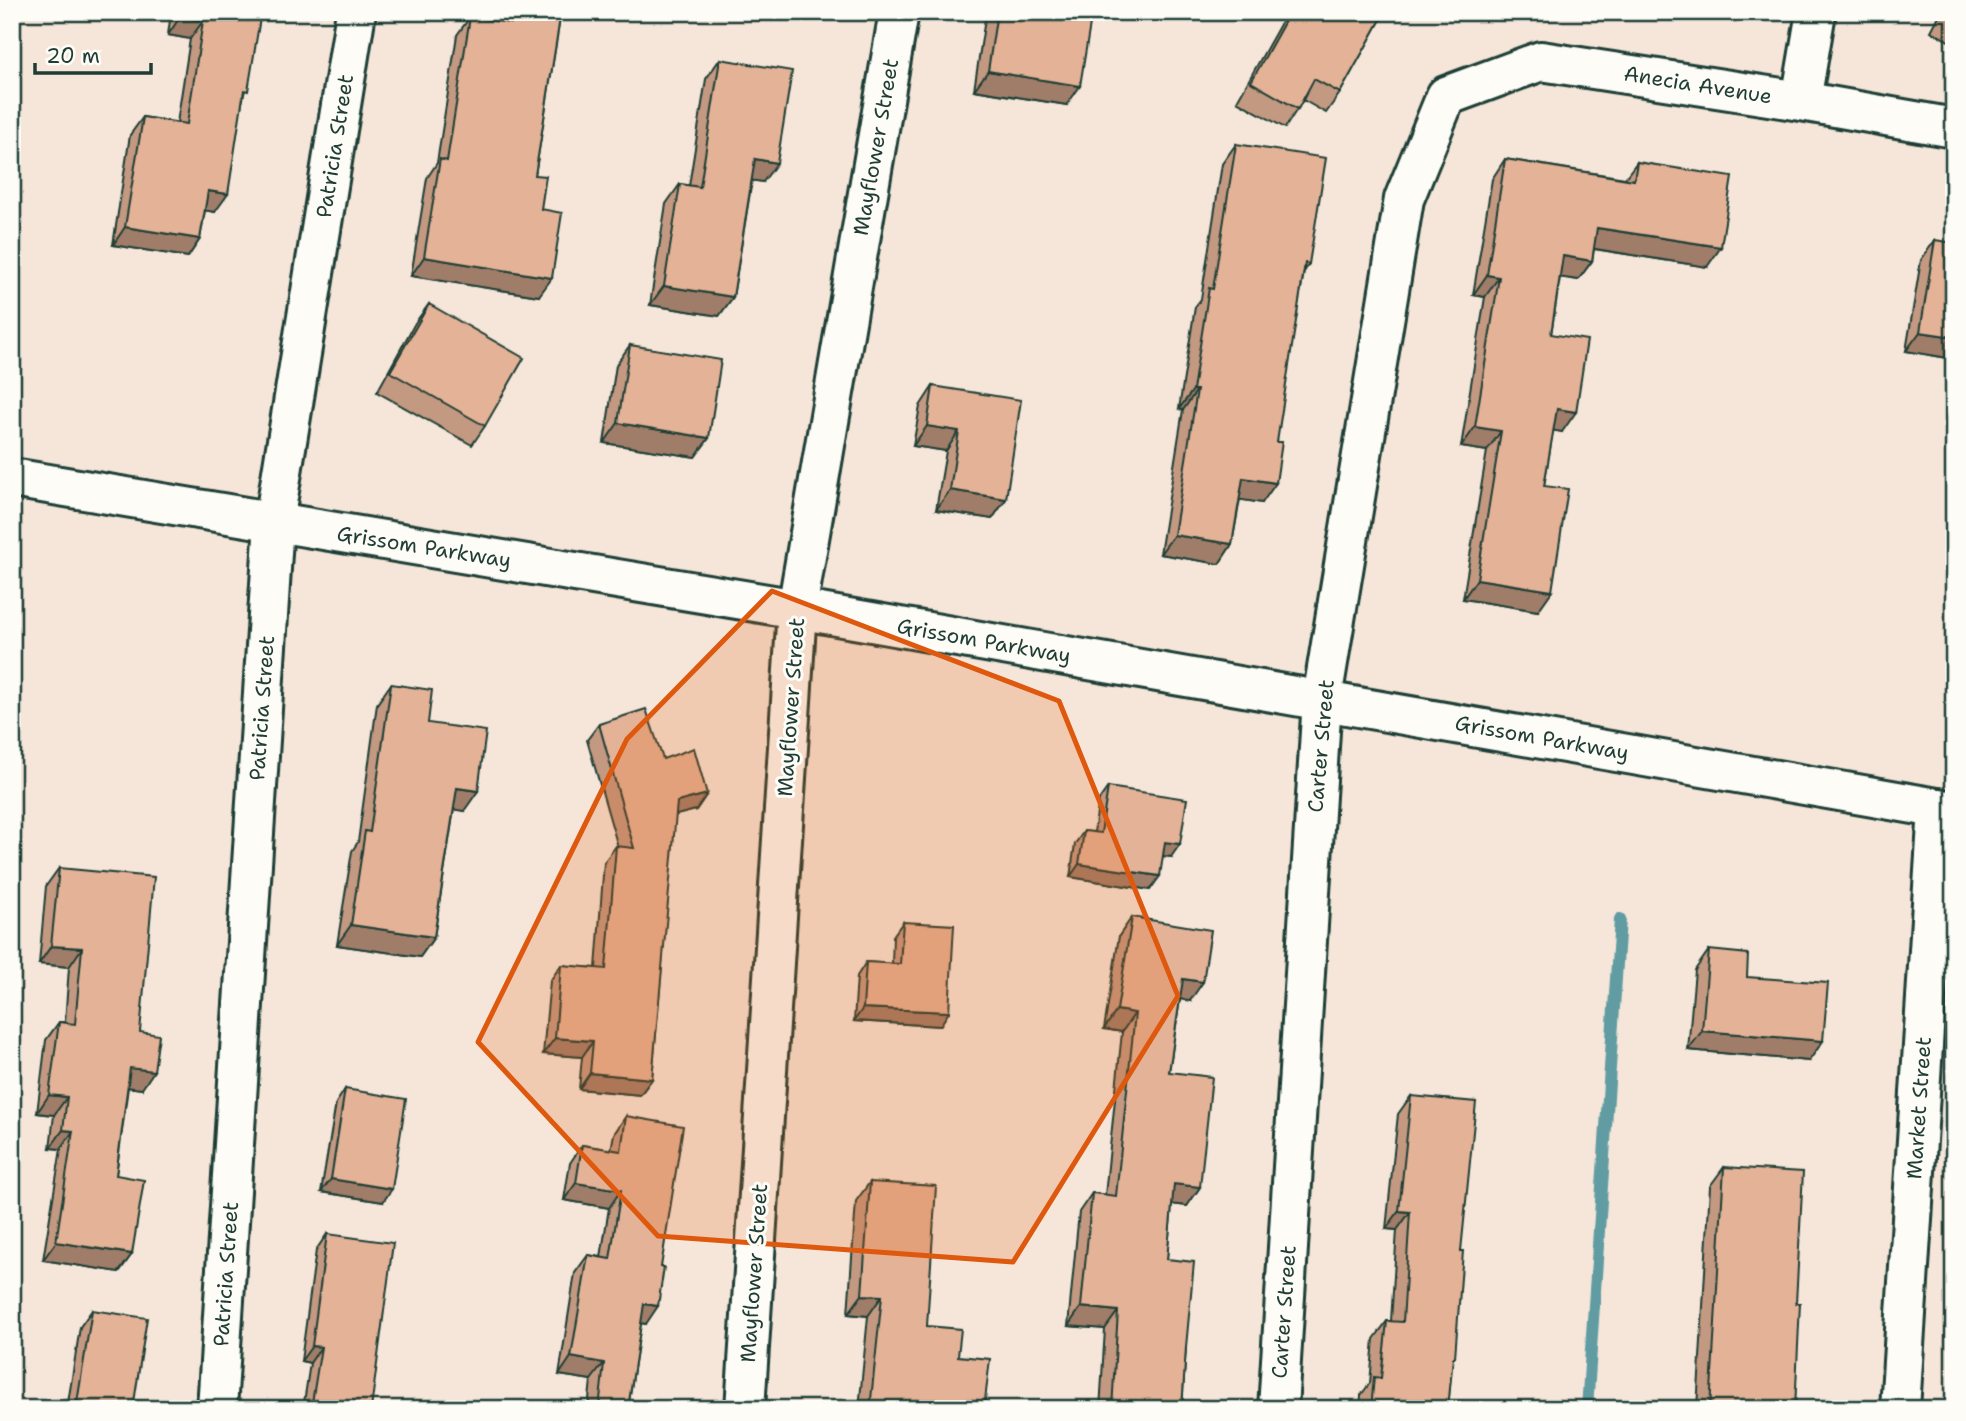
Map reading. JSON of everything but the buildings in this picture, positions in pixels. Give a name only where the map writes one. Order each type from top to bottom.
[{"type":"street","name":"Patricia Street","points":[[217,1409],[274,522],[356,12]]},
{"type":"street","name":"Mayflower Street","points":[[745,1409],[797,609],[900,12]]},
{"type":"street","points":[[1801,101],[1816,12]]},
{"type":"street","name":"Anecia Avenue","points":[[1446,96],[1541,61],[1801,101],[1954,128]]},
{"type":"street","name":"Carter Street","points":[[1278,1409],[1322,699],[1404,199],[1446,96]]},
{"type":"street","name":"Grissom Parkway","points":[[12,478],[797,609],[1946,809]]},
{"type":"street","name":"Market Street","points":[[1900,1409],[1946,809]]},
{"type":"highlighted area","points":[[772,591],[1059,701],[1178,996],[1013,1262],[658,1236],[478,1042],[627,739]]},
{"type":"waterway","points":[[1587,1409],[1620,919]]}]
